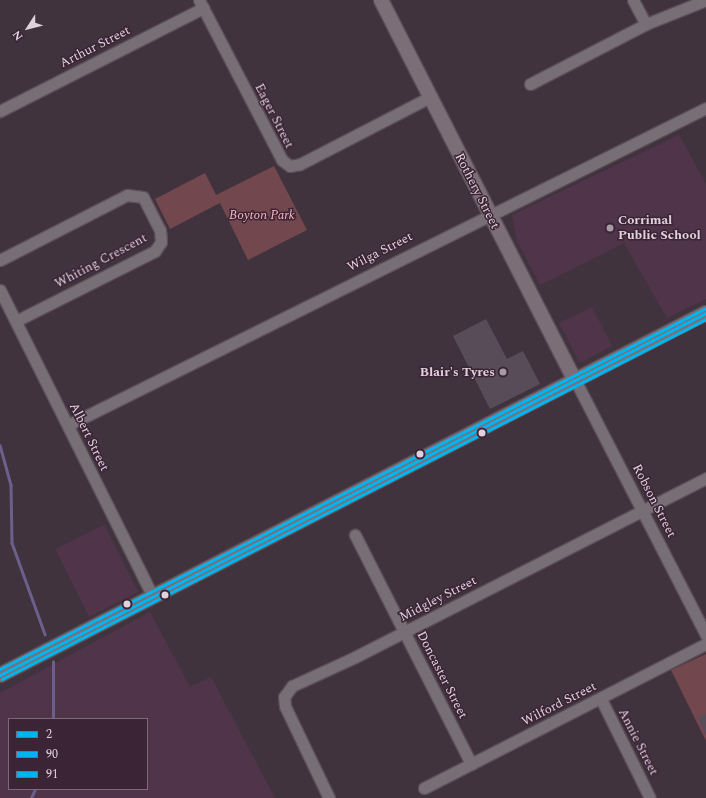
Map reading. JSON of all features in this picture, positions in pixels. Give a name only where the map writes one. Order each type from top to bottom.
[{"type":"main road","name":"Rothery Street","points":[[381,0],[575,380]]},
{"type":"main road","points":[[0,675],[706,313]]},
{"type":"street","points":[[633,0],[646,24]]},
{"type":"street","points":[[530,84],[646,24],[706,0]]},
{"type":"street","name":"Eager Street","points":[[201,4],[282,160],[290,166],[300,164],[430,97]]},
{"type":"street","name":"Arthur Street","points":[[0,111],[201,4]]},
{"type":"street","name":"Wilga Street","points":[[68,425],[489,213],[706,108]]},
{"type":"street","name":"Whiting Crescent","points":[[0,260],[127,194],[143,197],[160,230],[161,242],[154,251],[16,321]]},
{"type":"street","name":"Albert Street","points":[[0,290],[153,597]]},
{"type":"street","name":"Robson Street","points":[[575,380],[706,634]]},
{"type":"street","name":"Midgley Street","points":[[329,798],[285,706],[285,694],[292,686],[404,632],[706,478]]},
{"type":"street","name":"Doncaster Street","points":[[355,535],[471,764]]},
{"type":"street","name":"Wilford Street","points":[[424,788],[601,699],[706,644]]},
{"type":"street","name":"Annie Street","points":[[601,699],[650,798]]},
{"type":"shaded area","name":"Corrimal Public School","points":[[679,135],[706,184],[706,299],[667,318],[624,243],[540,285],[517,241],[512,215]]},
{"type":"shaded area","points":[[592,307],[612,346],[580,363],[559,323]]},
{"type":"shaded area","points":[[104,525],[138,592],[89,617],[55,549]]},
{"type":"shaded area","points":[[150,612],[190,687],[211,677],[275,798],[0,798],[0,693]]},
{"type":"green space","name":"Boyton Park","points":[[274,166],[307,230],[248,260],[220,203],[170,229],[155,199],[205,173],[216,195]]},
{"type":"green space","points":[[706,654],[706,741],[671,670]]},
{"type":"building","name":"Blair's Tyres","points":[[486,319],[507,359],[523,351],[540,384],[490,409],[453,336]]},
{"type":"building","points":[[706,714],[706,735],[698,718]]},
{"type":"waterway","points":[[0,445],[11,485],[12,543],[45,634]]},
{"type":"waterway","points":[[53,662],[53,718]]},
{"type":"waterway","points":[[31,798],[35,790]]},
{"type":"transit line","name":"91","points":[[0,669],[704,309]]},
{"type":"transit line","name":"2","points":[[0,675],[706,313]]},
{"type":"transit line","name":"90","points":[[2,679],[706,319]]},
{"type":"place","name":"Corrimal Public School","points":[[610,228]]},
{"type":"place","name":"Blair's Tyres","points":[[503,372]]}]
